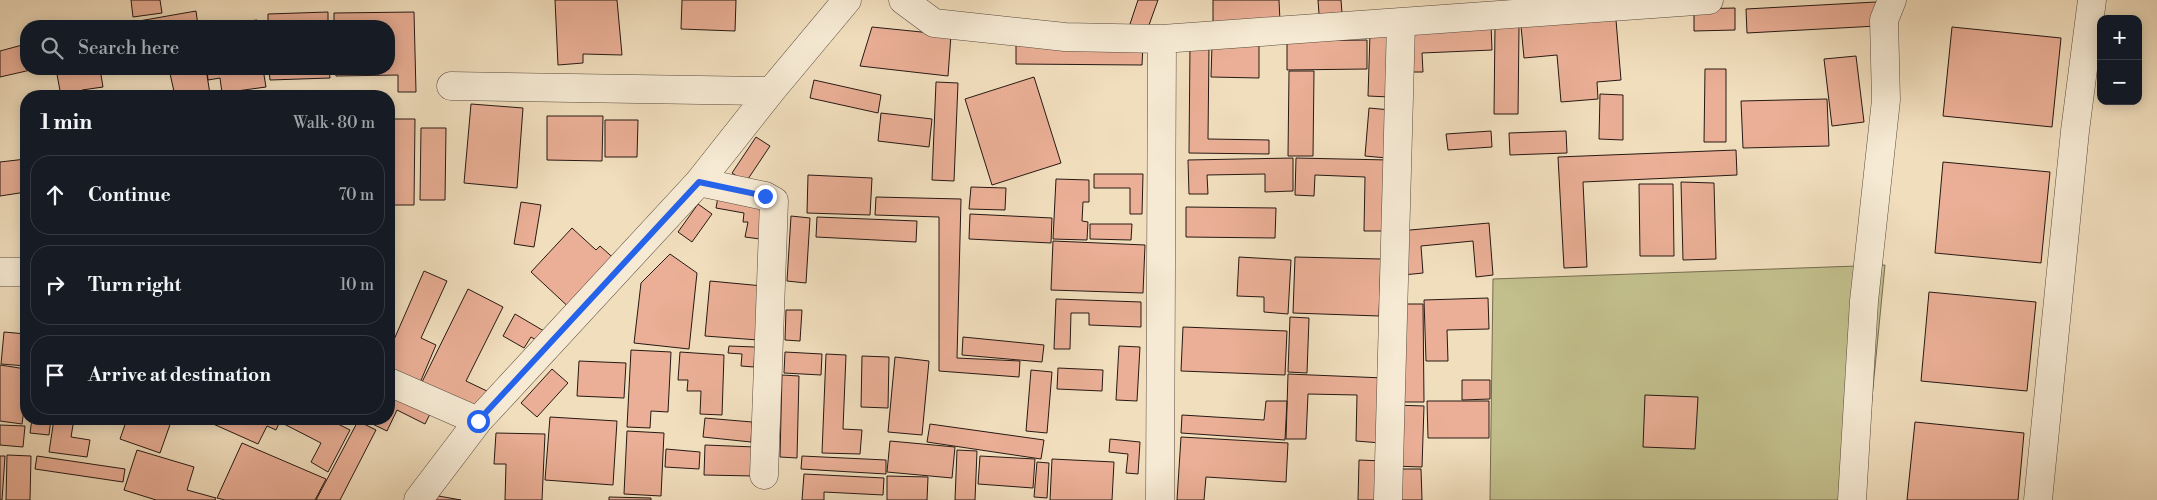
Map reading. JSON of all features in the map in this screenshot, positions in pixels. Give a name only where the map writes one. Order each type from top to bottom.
[{"type":"street","points":[[418,500],[478,421],[699,182],[771,91],[847,0]]},
{"type":"street","points":[[903,0],[934,24],[1065,37],[1162,39],[1709,0]]},
{"type":"street","points":[[1852,500],[1864,301],[1886,100],[1884,20],[1892,0]]},
{"type":"street","points":[[2038,500],[2075,131],[2092,0]]},
{"type":"street","points":[[1388,500],[1401,23]]},
{"type":"street","points":[[1160,500],[1162,39]]},
{"type":"street","points":[[451,86],[771,91]]},
{"type":"street","points":[[699,182],[765,196],[774,202],[764,475]]},
{"type":"street","points":[[0,272],[20,272]]},
{"type":"street","points":[[395,385],[478,421]]},
{"type":"shaded area","points":[[1885,265],[1862,500],[1490,500],[1493,279]]},
{"type":"building","points":[[131,0],[160,0],[162,13],[133,17]]},
{"type":"building","points":[[555,0],[617,0],[622,55],[583,54],[583,63],[558,65]]},
{"type":"building","points":[[682,0],[736,0],[735,31],[681,29]]},
{"type":"building","points":[[1138,0],[1158,0],[1145,36],[1128,30]]},
{"type":"building","points":[[1213,0],[1279,0],[1280,21],[1213,23]]},
{"type":"building","points":[[1318,0],[1341,0],[1342,13],[1319,14]]},
{"type":"building","points":[[1876,2],[1877,26],[1747,33],[1746,9]]},
{"type":"building","points":[[1735,8],[1735,30],[1694,31],[1694,9]]},
{"type":"building","points":[[196,11],[197,20],[145,20]]},
{"type":"building","points":[[328,12],[328,20],[268,20],[268,14]]},
{"type":"building","points":[[414,12],[416,92],[398,92],[398,75],[336,76],[395,75],[395,20],[334,20],[334,13]]},
{"type":"building","points":[[1616,20],[1621,80],[1597,82],[1598,99],[1561,102],[1557,55],[1524,58],[1521,26]]},
{"type":"building","points":[[1491,25],[1492,50],[1422,53],[1423,72],[1404,72],[1403,28]]},
{"type":"building","points":[[872,27],[951,35],[948,76],[860,66]]},
{"type":"building","points":[[1495,27],[1519,27],[1518,114],[1494,114]]},
{"type":"building","points":[[1952,27],[2061,38],[2052,127],[1943,116]]},
{"type":"building","points":[[1370,34],[1392,35],[1390,97],[1368,96]]},
{"type":"building","points":[[1367,40],[1367,69],[1287,70],[1287,41]]},
{"type":"building","points":[[1016,44],[1143,45],[1142,65],[1016,64]]},
{"type":"building","points":[[1190,45],[1209,45],[1208,139],[1269,140],[1269,154],[1189,153]]},
{"type":"building","points":[[1212,45],[1259,46],[1259,78],[1211,77]]},
{"type":"building","points":[[20,46],[20,72],[0,77],[0,51]]},
{"type":"building","points":[[1856,56],[1864,122],[1832,126],[1824,59]]},
{"type":"building","points":[[1705,69],[1726,69],[1726,142],[1704,142]]},
{"type":"building","points":[[1289,71],[1314,71],[1313,156],[1288,156]]},
{"type":"building","points":[[57,75],[101,75],[103,87],[82,90],[60,90]]},
{"type":"building","points":[[170,75],[207,75],[209,90],[174,90]]},
{"type":"building","points":[[208,75],[264,75],[266,87],[244,90],[222,90],[220,78],[208,80]]},
{"type":"building","points":[[270,75],[330,75],[330,78],[270,80]]},
{"type":"building","points":[[1034,77],[1061,163],[992,185],[965,99]]},
{"type":"building","points":[[814,80],[881,95],[878,113],[810,98]]},
{"type":"building","points":[[936,82],[958,83],[954,181],[932,180]]},
{"type":"building","points":[[1600,94],[1623,95],[1623,140],[1599,139]]},
{"type":"building","points":[[1827,99],[1829,146],[1743,148],[1741,101]]},
{"type":"building","points":[[471,104],[523,108],[517,188],[464,183]]},
{"type":"building","points":[[1369,108],[1391,110],[1387,158],[1365,156]]},
{"type":"building","points":[[881,113],[932,119],[929,147],[878,141]]},
{"type":"building","points":[[547,116],[603,116],[602,161],[547,160]]},
{"type":"building","points":[[395,119],[415,119],[414,205],[395,205]]},
{"type":"building","points":[[605,120],[638,120],[637,157],[605,157]]},
{"type":"building","points":[[421,128],[446,128],[445,200],[420,200]]},
{"type":"building","points":[[1491,131],[1492,147],[1448,150],[1446,134]]},
{"type":"building","points":[[1566,131],[1567,153],[1510,155],[1509,133]]},
{"type":"building","points":[[756,137],[770,146],[746,182],[732,173]]},
{"type":"building","points":[[1736,150],[1737,175],[1583,182],[1587,267],[1564,268],[1558,157]]},
{"type":"building","points":[[1293,158],[1293,191],[1265,192],[1265,174],[1207,175],[1208,194],[1189,194],[1188,160]]},
{"type":"building","points":[[1296,158],[1389,160],[1387,231],[1364,231],[1365,177],[1315,175],[1314,196],[1295,195]]},
{"type":"building","points":[[20,160],[20,193],[0,196],[0,162]]},
{"type":"building","points":[[1943,162],[2050,172],[2041,263],[1935,253]]},
{"type":"building","points":[[1094,174],[1143,174],[1142,214],[1130,214],[1130,188],[1094,188]]},
{"type":"building","points":[[808,175],[872,178],[870,215],[807,213]]},
{"type":"building","points":[[1056,179],[1089,180],[1089,202],[1083,202],[1082,221],[1088,222],[1087,240],[1053,239]]},
{"type":"building","points":[[1681,182],[1714,183],[1716,259],[1683,260]]},
{"type":"building","points":[[1639,184],[1673,184],[1674,256],[1640,256]]},
{"type":"building","points":[[971,187],[1006,188],[1005,210],[969,209]]},
{"type":"building","points":[[718,197],[762,204],[760,239],[745,237],[748,222],[743,222],[744,213],[716,208]]},
{"type":"building","points":[[876,197],[961,199],[957,358],[1020,361],[1019,377],[939,371],[939,217],[875,215]]},
{"type":"building","points":[[521,202],[541,205],[534,247],[514,244]]},
{"type":"building","points":[[698,204],[712,214],[692,242],[678,232]]},
{"type":"building","points":[[1186,207],[1276,208],[1275,238],[1186,237]]},
{"type":"building","points":[[970,214],[1052,218],[1051,243],[969,239]]},
{"type":"building","points":[[791,216],[810,218],[806,283],[787,281]]},
{"type":"building","points":[[817,217],[917,221],[916,242],[816,237]]},
{"type":"building","points":[[1489,223],[1493,275],[1476,277],[1473,241],[1421,246],[1423,273],[1403,275],[1399,231]]},
{"type":"building","points":[[1090,224],[1132,224],[1131,240],[1090,239]]},
{"type":"building","points":[[572,228],[596,250],[600,246],[619,263],[574,312],[531,272]]},
{"type":"building","points":[[1053,241],[1145,245],[1143,293],[1051,290]]},
{"type":"building","points":[[670,254],[697,273],[689,349],[634,343],[641,283]]},
{"type":"building","points":[[1239,257],[1291,260],[1288,314],[1264,312],[1264,297],[1237,296]]},
{"type":"building","points":[[1295,257],[1381,259],[1379,316],[1293,313]]},
{"type":"building","points":[[424,271],[447,281],[421,338],[436,345],[419,385],[395,374],[395,337]]},
{"type":"building","points":[[710,281],[763,286],[758,340],[705,336]]},
{"type":"building","points":[[468,289],[503,307],[466,381],[489,392],[479,412],[421,384]]},
{"type":"building","points":[[1929,292],[2036,302],[2027,391],[1921,381]]},
{"type":"building","points":[[1488,298],[1489,329],[1447,330],[1448,361],[1426,361],[1424,300]]},
{"type":"building","points":[[1056,299],[1141,302],[1141,327],[1089,325],[1089,313],[1071,313],[1070,349],[1054,349]]},
{"type":"building","points":[[1401,304],[1423,304],[1424,402],[1402,402]]},
{"type":"building","points":[[786,310],[802,310],[800,341],[785,340]]},
{"type":"building","points":[[515,314],[549,334],[544,345],[531,337],[524,348],[503,336]]},
{"type":"building","points":[[1290,317],[1309,318],[1307,373],[1288,372]]},
{"type":"building","points":[[1183,327],[1287,331],[1285,375],[1181,371]]},
{"type":"building","points":[[4,332],[20,333],[20,366],[1,364]]},
{"type":"building","points":[[963,337],[1044,345],[1042,362],[962,355]]},
{"type":"building","points":[[729,346],[755,347],[754,367],[741,366],[742,354],[728,353]]},
{"type":"building","points":[[1119,346],[1140,347],[1137,401],[1116,400]]},
{"type":"building","points":[[631,350],[671,352],[668,412],[651,411],[650,428],[627,427]]},
{"type":"building","points":[[680,352],[724,355],[722,415],[700,414],[701,391],[687,391],[688,380],[678,380]]},
{"type":"building","points":[[785,352],[822,354],[821,375],[784,373]]},
{"type":"building","points":[[826,354],[846,355],[843,429],[862,430],[860,454],[822,453]]},
{"type":"building","points":[[862,356],[889,357],[888,408],[861,407]]},
{"type":"building","points":[[895,357],[929,361],[922,435],[888,432]]},
{"type":"building","points":[[579,361],[626,363],[624,398],[577,396]]},
{"type":"building","points":[[0,365],[20,368],[20,424],[0,421]]},
{"type":"building","points":[[1058,368],[1103,370],[1102,391],[1057,389]]},
{"type":"building","points":[[552,369],[568,383],[537,417],[521,403]]},
{"type":"building","points":[[1031,370],[1052,372],[1047,433],[1026,431]]},
{"type":"building","points":[[1288,374],[1384,378],[1381,443],[1356,441],[1357,395],[1308,394],[1306,439],[1286,439]]},
{"type":"building","points":[[782,375],[799,376],[797,458],[780,457]]},
{"type":"building","points":[[1462,380],[1490,380],[1490,399],[1462,400]]},
{"type":"building","points":[[395,390],[433,408],[425,424],[397,410],[395,414]]},
{"type":"building","points":[[1645,395],[1698,397],[1695,449],[1643,447]]},
{"type":"building","points":[[1266,401],[1287,401],[1285,440],[1181,433],[1182,415],[1264,420]]},
{"type":"building","points":[[1427,401],[1489,401],[1489,438],[1428,438]]},
{"type":"building","points":[[1394,405],[1424,406],[1422,467],[1393,466]]},
{"type":"building","points":[[550,417],[617,421],[613,485],[545,480]]},
{"type":"building","points":[[705,418],[752,422],[751,442],[703,437]]},
{"type":"building","points":[[1915,422],[2024,433],[2018,500],[1907,500]]},
{"type":"building","points":[[930,424],[1044,440],[1041,459],[927,442]]},
{"type":"building","points":[[0,425],[25,426],[23,447],[0,445]]},
{"type":"building","points":[[31,425],[50,425],[49,435],[30,433]]},
{"type":"building","points":[[53,425],[73,425],[71,437],[90,440],[87,457],[49,452]]},
{"type":"building","points":[[125,425],[170,425],[160,453],[120,439]]},
{"type":"building","points":[[215,425],[278,425],[276,430],[267,426],[258,444]]},
{"type":"building","points":[[286,425],[340,425],[350,430],[328,472],[311,462],[321,443]]},
{"type":"building","points":[[356,425],[366,425],[376,430],[340,500],[316,500]]},
{"type":"building","points":[[374,425],[390,425],[387,431]]},
{"type":"building","points":[[627,431],[664,433],[661,496],[624,494]]},
{"type":"building","points":[[496,433],[545,434],[542,500],[505,500],[506,464],[494,464]]},
{"type":"building","points":[[1181,437],[1288,443],[1286,482],[1206,477],[1204,500],[1177,500]]},
{"type":"building","points":[[1110,439],[1140,442],[1138,474],[1126,473],[1128,454],[1109,452]]},
{"type":"building","points":[[890,441],[955,447],[952,478],[887,472]]},
{"type":"building","points":[[242,443],[326,479],[315,500],[225,500],[217,498]]},
{"type":"building","points":[[705,445],[755,447],[754,476],[704,475]]},
{"type":"building","points":[[666,449],[700,452],[699,469],[665,467]]},
{"type":"building","points":[[137,450],[194,467],[187,490],[216,498],[215,500],[156,500],[124,490]]},
{"type":"building","points":[[957,450],[977,451],[975,500],[955,500]]},
{"type":"building","points":[[7,455],[31,456],[30,500],[6,500]]},
{"type":"building","points":[[0,456],[5,456],[2,500],[0,500]]},
{"type":"building","points":[[37,456],[125,469],[123,482],[35,469]]},
{"type":"building","points":[[802,456],[886,460],[886,474],[801,469]]},
{"type":"building","points":[[980,456],[1035,459],[1033,488],[978,484]]},
{"type":"building","points":[[1052,459],[1114,462],[1112,500],[1050,500]]},
{"type":"building","points":[[1359,460],[1384,461],[1382,500],[1358,500]]},
{"type":"building","points":[[1037,462],[1049,463],[1047,498],[1034,497]]},
{"type":"building","points":[[1393,469],[1421,469],[1422,500],[1394,500]]},
{"type":"building","points":[[804,474],[884,478],[883,495],[824,492],[824,500],[802,500]]},
{"type":"building","points":[[887,476],[928,477],[927,500],[887,500]]},
{"type":"building","points":[[433,495],[461,500],[432,500]]},
{"type":"building","points":[[609,497],[651,498],[651,500],[609,500]]},
{"type":"route","points":[[478,421],[699,182],[765,196]]}]
